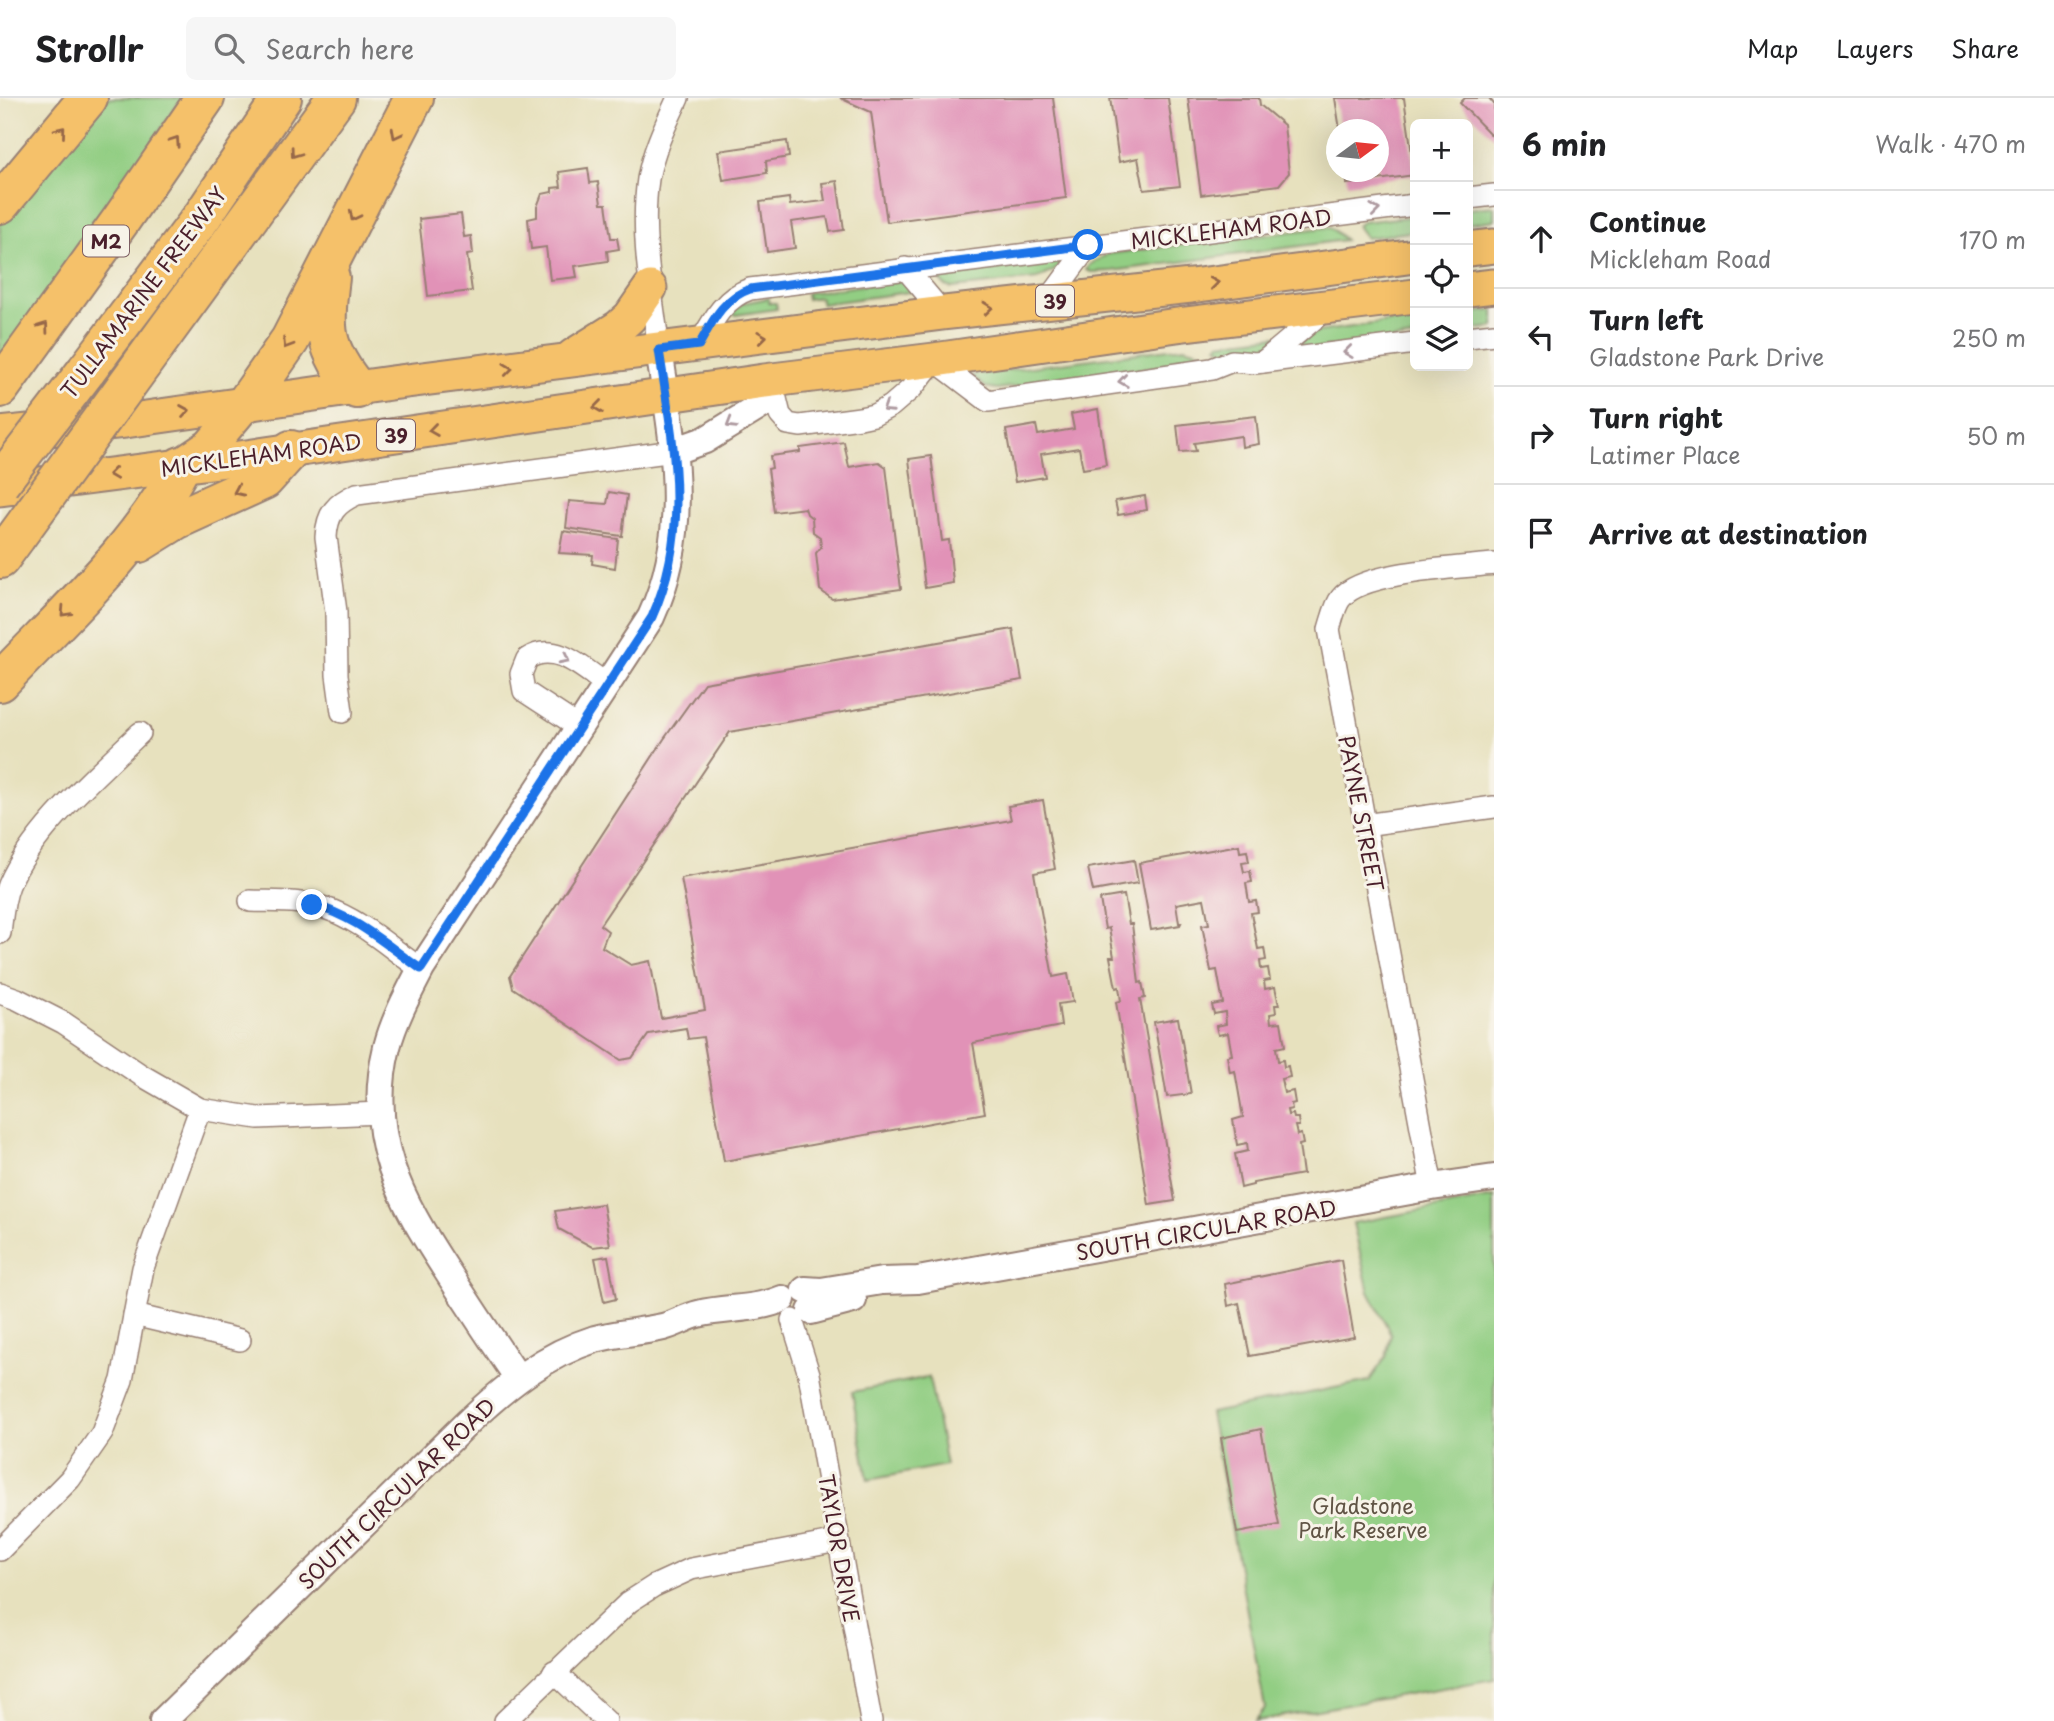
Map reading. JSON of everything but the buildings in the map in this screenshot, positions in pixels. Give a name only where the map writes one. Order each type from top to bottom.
[{"type":"highway","points":[[0,204],[88,98]]},
{"type":"highway","name":"M2","points":[[2,385],[205,98]]},
{"type":"highway","name":"TULLAMARINE FREEWAY","points":[[0,483],[204,214],[282,98]]},
{"type":"highway","points":[[8,548],[336,98]]},
{"type":"highway","points":[[246,403],[290,340],[414,98]]},
{"type":"highway","points":[[330,262],[325,315],[328,338],[338,362],[357,389]]},
{"type":"highway","points":[[112,563],[176,520],[264,480],[291,450]]},
{"type":"highway","points":[[0,682],[112,563],[164,497],[181,466]]},
{"type":"main road","points":[[1473,248],[1494,246]]},
{"type":"main road","name":"39","points":[[0,434],[125,421],[565,361],[943,313],[1191,286],[1410,257]]},
{"type":"main road","points":[[1473,288],[1494,286]]},
{"type":"main road","points":[[565,361],[619,327],[630,317],[650,288]]},
{"type":"main road","name":"MICKLEHAM ROAD","points":[[0,489],[181,466],[771,380],[1410,297]]},
{"type":"main road","points":[[125,421],[181,466],[210,446],[246,403]]},
{"type":"street","points":[[518,1378],[474,1314],[397,1187],[388,1161],[381,1114],[383,1073],[394,1025],[421,969],[652,617],[664,585],[676,527],[677,486],[650,288],[646,223],[648,177],[661,134],[678,98]]},
{"type":"street","points":[[1473,197],[1494,195]]},
{"type":"street","name":"MICKLEHAM ROAD","points":[[699,345],[716,315],[741,292],[771,286],[1410,206]]},
{"type":"street","points":[[1047,302],[1088,245]]},
{"type":"street","points":[[905,268],[943,313]]},
{"type":"street","points":[[1263,362],[1331,306]]},
{"type":"street","points":[[1473,336],[1494,334]]},
{"type":"street","points":[[771,380],[784,422],[800,426],[879,413],[912,388],[934,360],[988,401],[1212,369],[1232,361],[1263,362],[1410,344]]},
{"type":"street","points":[[342,712],[337,675],[336,612],[326,537],[326,526],[335,506],[357,494],[674,451],[705,440],[767,402],[771,380]]},
{"type":"street","name":"PAYNE STREET","points":[[1432,1187],[1329,629],[1340,599],[1355,586],[1379,578],[1494,564]]},
{"type":"street","points":[[579,727],[524,691],[521,674],[527,659],[542,652],[557,654],[607,685]]},
{"type":"street","points":[[0,933],[8,887],[20,862],[48,826],[140,733]]},
{"type":"street","points":[[1364,825],[1494,807]]},
{"type":"street","points":[[250,901],[296,902],[327,909],[360,925],[421,969]]},
{"type":"street","points":[[0,993],[64,1023],[141,1075],[200,1110],[258,1118],[381,1114]]},
{"type":"street","points":[[0,1550],[70,1479],[102,1433],[122,1381],[143,1268],[200,1110]]},
{"type":"street","name":"SOUTH CIRCULAR ROAD","points":[[163,1721],[467,1423],[518,1378],[556,1356],[596,1339],[665,1326],[701,1328],[885,1293],[918,1280],[1494,1178]]},
{"type":"street","name":"TAYLOR DRIVE","points":[[797,1309],[871,1721]]},
{"type":"street","points":[[134,1315],[240,1340]]},
{"type":"street","points":[[505,1721],[629,1602],[666,1581],[691,1569],[838,1541]]},
{"type":"street","points":[[554,1672],[606,1721]]},
{"type":"green space","points":[[105,98],[182,98],[0,367],[0,223]]},
{"type":"green space","points":[[1494,206],[1494,220],[1473,223],[1473,208]]},
{"type":"green space","points":[[1410,217],[1410,231],[1366,238],[1357,226],[1362,222]]},
{"type":"green space","points":[[1330,227],[1345,240],[1112,271],[1086,270],[1089,265],[1108,254]]},
{"type":"green space","points":[[1056,260],[1060,263],[1055,270],[1038,279],[952,288],[945,286],[938,278],[940,276]]},
{"type":"green space","points":[[905,281],[916,291],[822,304],[820,297],[807,299],[806,293]]},
{"type":"green space","points":[[769,298],[769,303],[776,303],[777,309],[736,315],[730,312],[743,303]]},
{"type":"green space","points":[[1494,310],[1494,327],[1473,329],[1473,312]]},
{"type":"green space","points":[[1410,319],[1410,338],[1291,352],[1308,336],[1317,332]]},
{"type":"green space","points":[[1280,337],[1255,355],[1228,352],[1217,346],[1219,343]]},
{"type":"green space","points":[[1184,347],[1207,353],[1212,359],[997,389],[985,387],[971,375]]},
{"type":"green space","name":"Gladstone Park Reserve","points":[[1494,1197],[1494,1679],[1255,1721],[1265,1708],[1210,1413],[1369,1381],[1386,1357],[1391,1334],[1369,1292],[1353,1223]]},
{"type":"green space","points":[[929,1377],[946,1465],[868,1480],[852,1392]]},
{"type":"route","points":[[312,905],[360,925],[421,969],[652,617],[669,569],[676,527],[677,486],[659,350],[699,345],[726,303],[750,289],[1088,245]]}]
